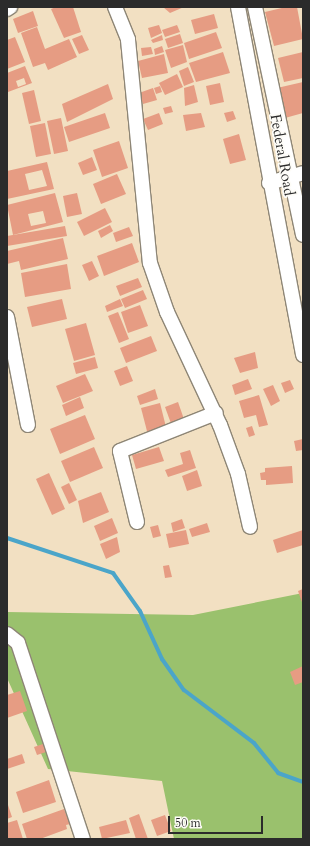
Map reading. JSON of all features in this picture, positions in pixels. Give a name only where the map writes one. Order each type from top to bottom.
[{"type":"street","points":[[115,7],[128,40],[150,263],[167,312],[216,413],[238,474],[250,528]]},
{"type":"street","name":"Federal Road","points":[[238,7],[269,183],[303,355]]},
{"type":"street","name":"Federal Road","points":[[255,7],[296,175],[303,235]]},
{"type":"street","points":[[269,183],[296,175]]},
{"type":"street","points":[[7,317],[28,425]]},
{"type":"street","points":[[137,522],[120,451],[216,413]]},
{"type":"street","points":[[7,634],[18,643],[83,839]]},
{"type":"green space","points":[[303,593],[303,839],[174,839],[162,781],[48,769],[7,678],[7,612],[193,615]]},
{"type":"building","points":[[56,7],[73,7],[81,32],[64,38],[51,9]]},
{"type":"building","points":[[163,7],[184,7],[170,13]]},
{"type":"building","points":[[286,7],[297,7],[303,39],[274,46],[265,12]]},
{"type":"building","points":[[33,11],[38,26],[18,33],[13,19]]},
{"type":"building","points":[[214,14],[218,28],[195,34],[191,20]]},
{"type":"building","points":[[159,25],[162,33],[151,38],[148,28]]},
{"type":"building","points":[[177,25],[180,32],[165,37],[162,30]]},
{"type":"building","points":[[37,27],[45,49],[69,39],[77,57],[48,70],[45,63],[33,67],[21,33]]},
{"type":"building","points":[[216,32],[222,48],[189,59],[184,43]]},
{"type":"building","points":[[180,34],[183,43],[168,48],[165,39]]},
{"type":"building","points":[[82,35],[89,50],[79,54],[72,39]]},
{"type":"building","points":[[162,35],[163,40],[153,43],[151,40]]},
{"type":"building","points":[[15,37],[25,62],[7,69],[7,40]]},
{"type":"building","points":[[183,45],[187,62],[171,68],[165,50]]},
{"type":"building","points":[[162,46],[164,52],[155,55],[154,49]]},
{"type":"building","points":[[151,47],[153,54],[142,56],[141,48]]},
{"type":"building","points":[[223,52],[230,73],[196,82],[189,63]]},
{"type":"building","points":[[303,52],[303,78],[284,82],[278,58]]},
{"type":"building","points":[[164,54],[168,73],[142,78],[138,61]]},
{"type":"building","points":[[25,66],[32,83],[8,92],[7,73]],"holes":[[[24,78],[26,84],[18,87],[16,81]]]},
{"type":"building","points":[[188,67],[194,82],[184,86],[179,71]]},
{"type":"building","points":[[177,74],[183,87],[165,95],[159,83]]},
{"type":"building","points":[[303,82],[303,113],[285,118],[277,88]]},
{"type":"building","points":[[220,83],[224,102],[210,105],[206,86]]},
{"type":"building","points":[[108,84],[113,99],[67,122],[62,104]]},
{"type":"building","points":[[194,85],[198,102],[185,106],[184,88]]},
{"type":"building","points":[[160,86],[162,92],[156,94],[154,88]]},
{"type":"building","points":[[153,88],[157,100],[143,104],[139,93]]},
{"type":"building","points":[[34,90],[41,121],[29,124],[22,93]]},
{"type":"building","points":[[171,106],[173,112],[165,114],[163,108]]},
{"type":"building","points":[[233,111],[236,119],[227,122],[224,113]]},
{"type":"building","points":[[105,113],[110,128],[69,142],[64,127]]},
{"type":"building","points":[[159,113],[163,124],[148,130],[143,119]]},
{"type":"building","points":[[201,113],[205,127],[186,131],[183,115]]},
{"type":"building","points":[[61,118],[68,151],[54,154],[47,121]]},
{"type":"building","points":[[45,123],[51,154],[36,157],[30,126]]},
{"type":"building","points":[[239,134],[246,160],[230,164],[223,139]]},
{"type":"building","points":[[119,141],[128,168],[102,177],[93,150]]},
{"type":"building","points":[[92,157],[97,170],[83,175],[78,163]]},
{"type":"building","points":[[47,162],[54,189],[7,199],[7,171]],"holes":[[[42,170],[47,186],[29,190],[25,174]]]},
{"type":"building","points":[[117,174],[126,194],[101,204],[93,184]]},
{"type":"building","points":[[55,193],[63,222],[13,235],[7,205]],"holes":[[[43,211],[46,223],[31,226],[28,214]]]},
{"type":"building","points":[[77,193],[82,214],[67,217],[63,196]]},
{"type":"building","points":[[105,208],[112,222],[84,236],[77,222]]},
{"type":"building","points":[[110,225],[113,231],[101,238],[98,231]]},
{"type":"building","points":[[65,226],[67,236],[7,246],[7,236]]},
{"type":"building","points":[[129,227],[133,236],[116,242],[113,233]]},
{"type":"building","points":[[63,238],[68,259],[21,270],[19,261],[7,264],[7,251]]},
{"type":"building","points":[[132,243],[139,262],[104,276],[97,256]]},
{"type":"building","points":[[92,261],[99,276],[89,281],[82,265]]},
{"type":"building","points":[[67,264],[71,289],[25,297],[21,273]]},
{"type":"building","points":[[138,278],[142,287],[120,296],[116,286]]},
{"type":"building","points":[[143,290],[147,299],[125,308],[121,299]]},
{"type":"building","points":[[62,299],[67,319],[32,327],[27,307]]},
{"type":"building","points":[[120,299],[123,306],[107,312],[105,306]]},
{"type":"building","points":[[140,305],[148,326],[128,333],[121,312]]},
{"type":"building","points":[[118,312],[129,339],[119,343],[108,316]]},
{"type":"building","points":[[86,323],[95,355],[74,361],[65,329]]},
{"type":"building","points":[[151,336],[157,351],[126,363],[120,348]]},
{"type":"building","points":[[255,352],[258,368],[240,373],[234,358]]},
{"type":"building","points":[[95,357],[98,368],[76,374],[73,363]]},
{"type":"building","points":[[127,366],[133,381],[120,386],[114,371]]},
{"type":"building","points":[[85,374],[93,391],[63,403],[56,386]]},
{"type":"building","points":[[248,379],[252,389],[235,395],[232,385]]},
{"type":"building","points":[[290,380],[294,389],[285,393],[281,383]]},
{"type":"building","points":[[273,385],[280,401],[271,406],[263,389]]},
{"type":"building","points":[[155,389],[158,399],[140,405],[137,396]]},
{"type":"building","points":[[259,395],[268,425],[259,427],[256,415],[244,418],[239,401]]},
{"type":"building","points":[[80,397],[84,408],[66,416],[62,405]]},
{"type":"building","points":[[178,402],[186,425],[173,429],[165,407]]},
{"type":"building","points":[[160,403],[167,431],[148,435],[141,408]]},
{"type":"building","points":[[85,415],[95,439],[60,454],[50,429]]},
{"type":"building","points":[[252,426],[255,435],[249,437],[246,428]]},
{"type":"building","points":[[303,439],[303,450],[296,451],[294,441]]},
{"type":"building","points":[[94,447],[103,468],[70,482],[61,461]]},
{"type":"building","points":[[159,447],[164,461],[136,469],[132,455]]},
{"type":"building","points":[[190,450],[196,468],[168,477],[165,470],[183,464],[180,453]]},
{"type":"building","points":[[292,466],[293,483],[266,485],[266,480],[261,480],[260,473],[265,472],[265,468]]},
{"type":"building","points":[[197,470],[202,486],[187,491],[182,476]]},
{"type":"building","points":[[49,473],[65,509],[52,515],[36,479]]},
{"type":"building","points":[[69,483],[77,500],[69,504],[61,487]]},
{"type":"building","points":[[101,492],[109,512],[83,523],[78,501]]},
{"type":"building","points":[[112,518],[118,533],[100,541],[94,526]]},
{"type":"building","points":[[182,519],[185,528],[173,532],[171,523]]},
{"type":"building","points":[[207,523],[210,532],[192,537],[189,529]]},
{"type":"building","points":[[158,525],[161,536],[153,538],[150,527]]},
{"type":"building","points":[[186,530],[189,544],[169,548],[166,534]]},
{"type":"building","points":[[303,530],[303,545],[277,553],[273,540]]},
{"type":"building","points":[[117,537],[120,552],[106,559],[100,544]]},
{"type":"building","points":[[169,565],[172,577],[165,578],[163,566]]},
{"type":"building","points":[[303,589],[303,605],[298,591]]},
{"type":"building","points":[[303,666],[303,682],[295,685],[290,672]]},
{"type":"building","points":[[20,691],[27,711],[7,718],[7,695]]},
{"type":"building","points":[[49,742],[52,750],[37,755],[34,747]]},
{"type":"building","points":[[22,754],[25,763],[7,769],[7,759]]},
{"type":"building","points":[[49,780],[56,802],[23,813],[16,792]]},
{"type":"building","points":[[7,802],[12,817],[7,819]]},
{"type":"building","points":[[64,809],[70,824],[66,825],[67,829],[40,839],[27,839],[22,824]]},
{"type":"building","points":[[139,814],[148,839],[136,839],[129,818]]},
{"type":"building","points":[[165,815],[171,831],[157,836],[151,820]]},
{"type":"building","points":[[17,820],[23,839],[7,839],[7,823]]},
{"type":"building","points":[[126,820],[130,833],[102,839],[99,827]]},
{"type":"waterway","points":[[7,538],[113,573],[140,611],[162,659],[184,690],[254,743],[278,773],[303,782]]}]
